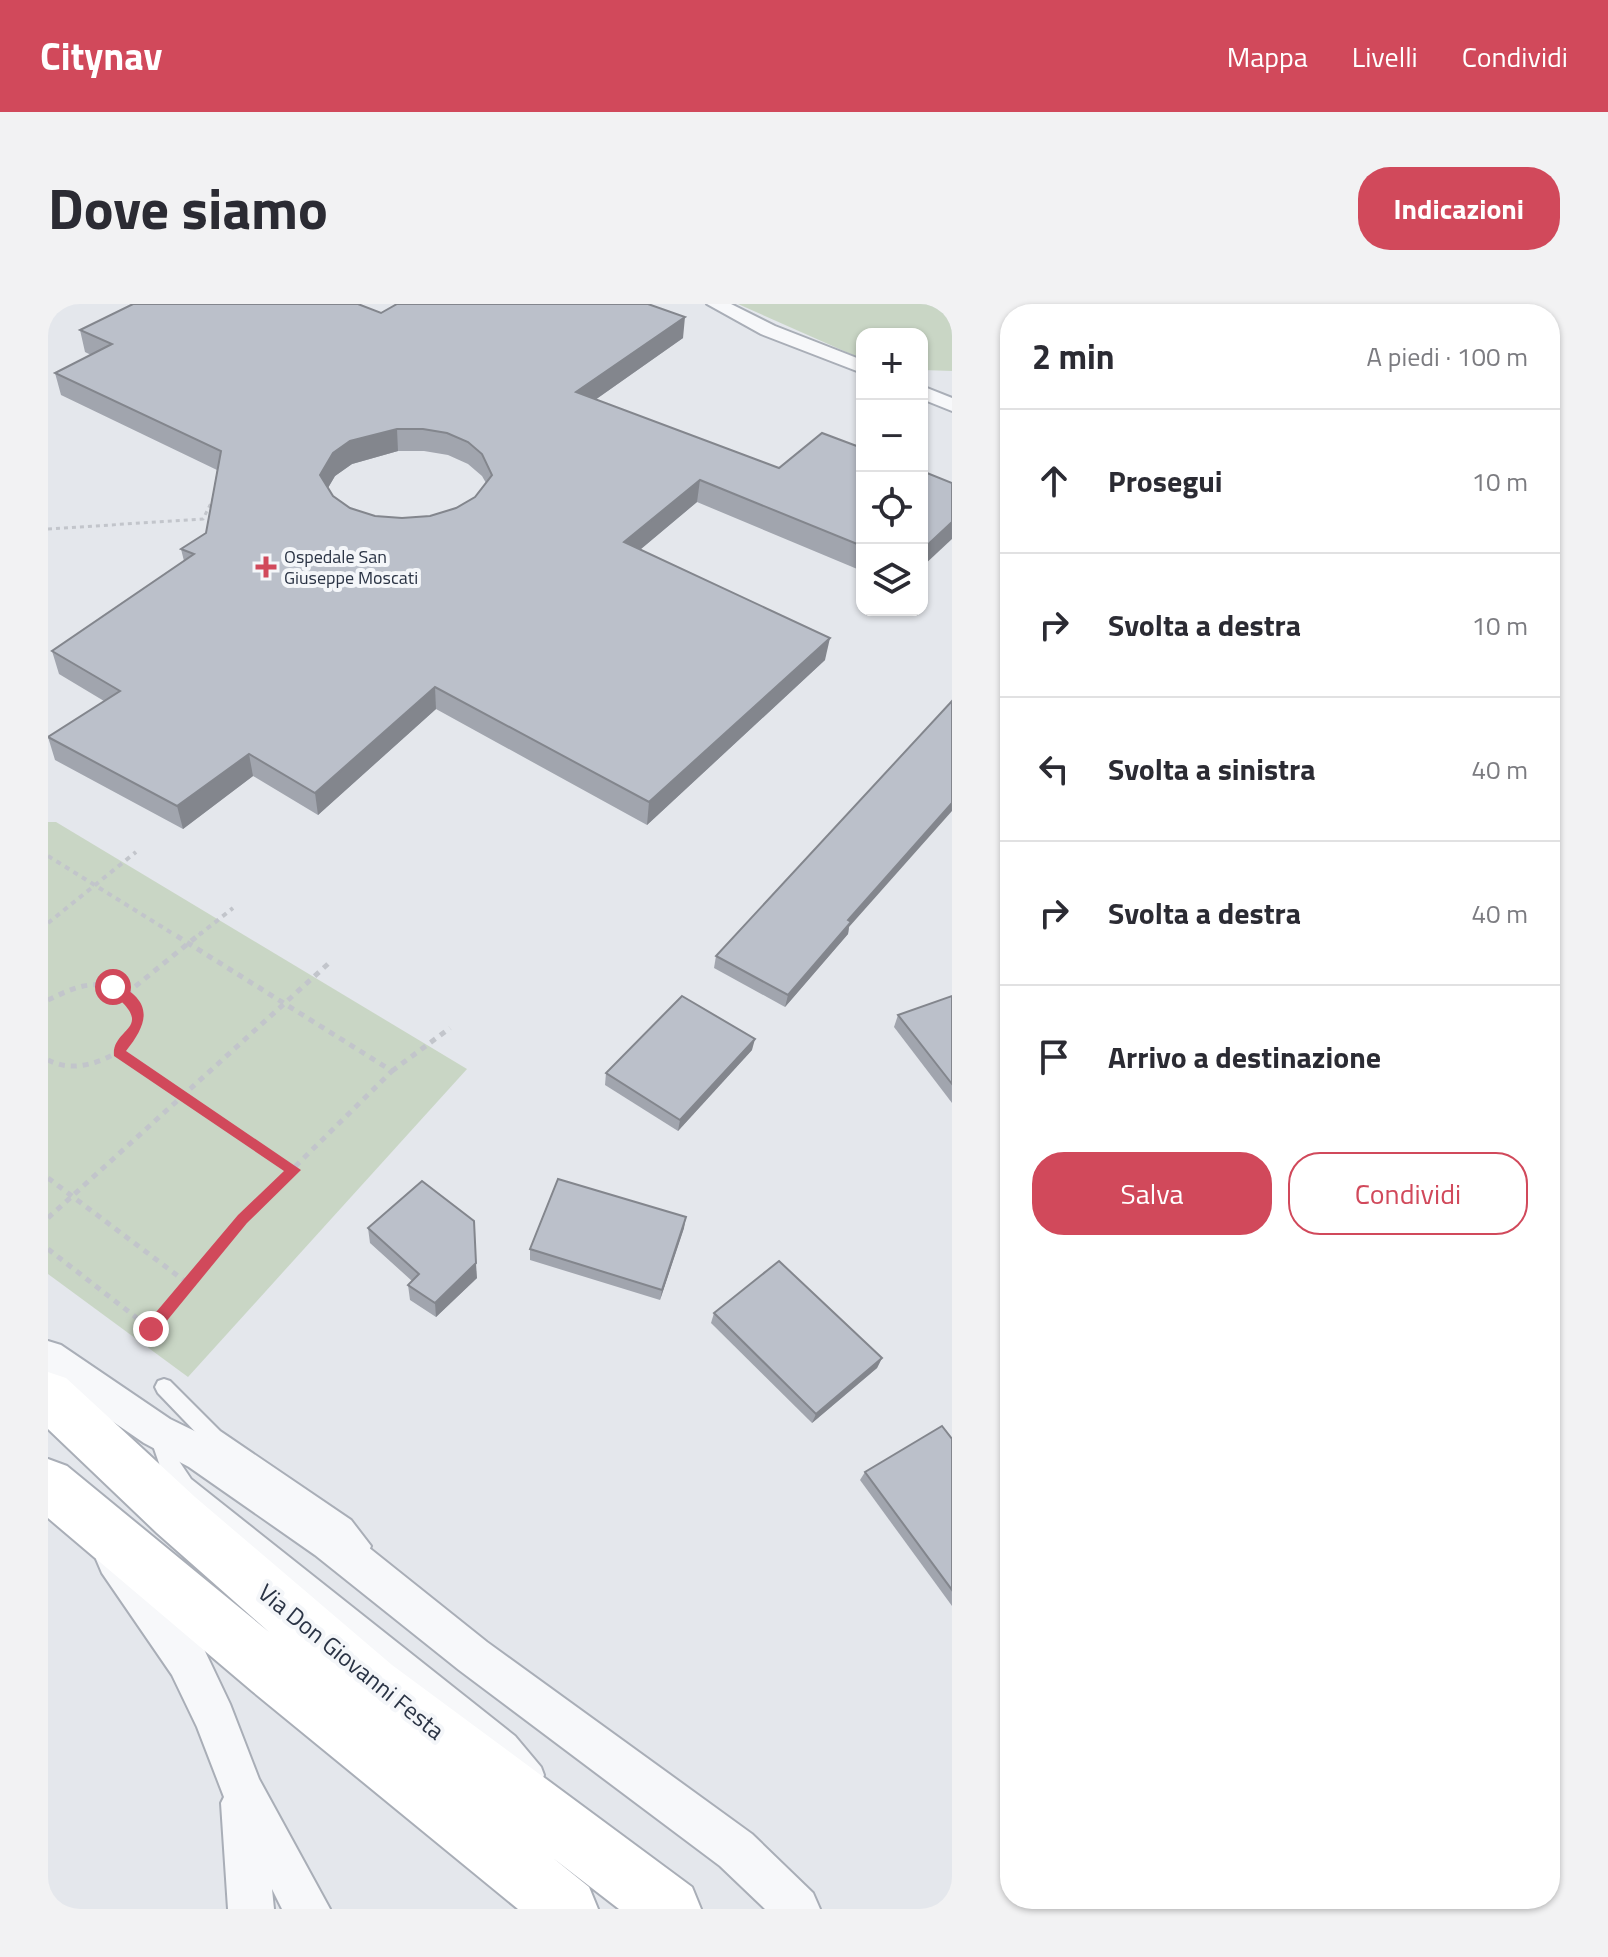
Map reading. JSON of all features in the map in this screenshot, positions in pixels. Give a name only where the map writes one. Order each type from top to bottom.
[{"type":"main road","name":"Via Don Giovanni Festa","points":[[48,1395],[176,1515],[372,1685],[670,1909]]},
{"type":"main road","points":[[48,1484],[567,1909]]},
{"type":"street","points":[[716,304],[768,330],[856,365]]},
{"type":"street","points":[[928,395],[952,405]]},
{"type":"street","points":[[48,1357],[157,1431],[202,1454],[329,1541],[423,1616],[736,1850],[797,1909]]},
{"type":"street","points":[[96,1525],[132,1586],[187,1660],[215,1719],[243,1792],[307,1909]]},
{"type":"street","points":[[243,1792],[251,1909]]},
{"type":"lane","points":[[164,1387],[213,1437],[344,1527],[423,1616]]},
{"type":"lane","points":[[157,1431],[167,1460],[184,1486],[507,1744],[604,1859]]},
{"type":"path","points":[[206,526],[203,519],[214,495],[227,492]]},
{"type":"path","points":[[48,529],[203,519]]},
{"type":"path","points":[[48,923],[136,852]]},
{"type":"path","points":[[48,856],[392,1071]]},
{"type":"path","points":[[126,994],[233,908]]},
{"type":"path","points":[[48,1218],[329,963]]},
{"type":"path","points":[[48,1000],[79,985],[113,987],[126,994],[135,1004],[138,1015],[136,1029],[118,1053],[86,1066],[50,1063]]},
{"type":"path","points":[[48,1249],[151,1329],[242,1219],[392,1071],[450,1028]]},
{"type":"path","points":[[118,1053],[294,1170]]},
{"type":"path","points":[[48,1178],[190,1285]]},
{"type":"green space","points":[[738,304],[952,304],[952,371],[928,370],[928,328],[856,328],[856,356]]},
{"type":"green space","points":[[48,822],[56,822],[467,1069],[188,1377],[48,1274]]},
{"type":"building","name":"Ospedale San Giuseppe Moscati","points":[[133,304],[358,304],[381,313],[397,304],[648,304],[685,317],[576,392],[779,468],[822,433],[856,446],[856,544],[700,480],[624,542],[830,638],[649,802],[435,687],[315,793],[249,754],[177,806],[48,737],[120,691],[52,651],[194,554],[181,549],[206,533],[221,451],[55,373],[112,344],[80,330]],"holes":[[[397,429],[447,433],[468,442],[482,454],[492,475],[475,497],[456,508],[430,516],[375,516],[350,508],[333,496],[320,475],[333,453],[350,441]]]},
{"type":"building","points":[[928,473],[952,483],[952,522],[928,544]]},
{"type":"building","points":[[952,701],[952,803],[848,920],[851,922],[788,995],[716,956]]},
{"type":"building","points":[[682,996],[755,1039],[680,1120],[606,1073]]},
{"type":"building","points":[[952,996],[952,1084],[898,1015]]},
{"type":"building","points":[[558,1179],[686,1217],[662,1290],[530,1249]]},
{"type":"building","points":[[422,1181],[474,1221],[476,1263],[435,1303],[408,1285],[419,1274],[368,1228]]},
{"type":"building","points":[[779,1261],[882,1358],[816,1414],[714,1313]]},
{"type":"building","points":[[942,1426],[952,1439],[952,1590],[865,1472]]},
{"type":"place","name":"Ospedale San Giuseppe Moscati","points":[[266,567]]},
{"type":"route","points":[[113,987],[126,994],[135,1004],[138,1015],[130,1041],[118,1053],[294,1170],[242,1219],[151,1329]]}]
